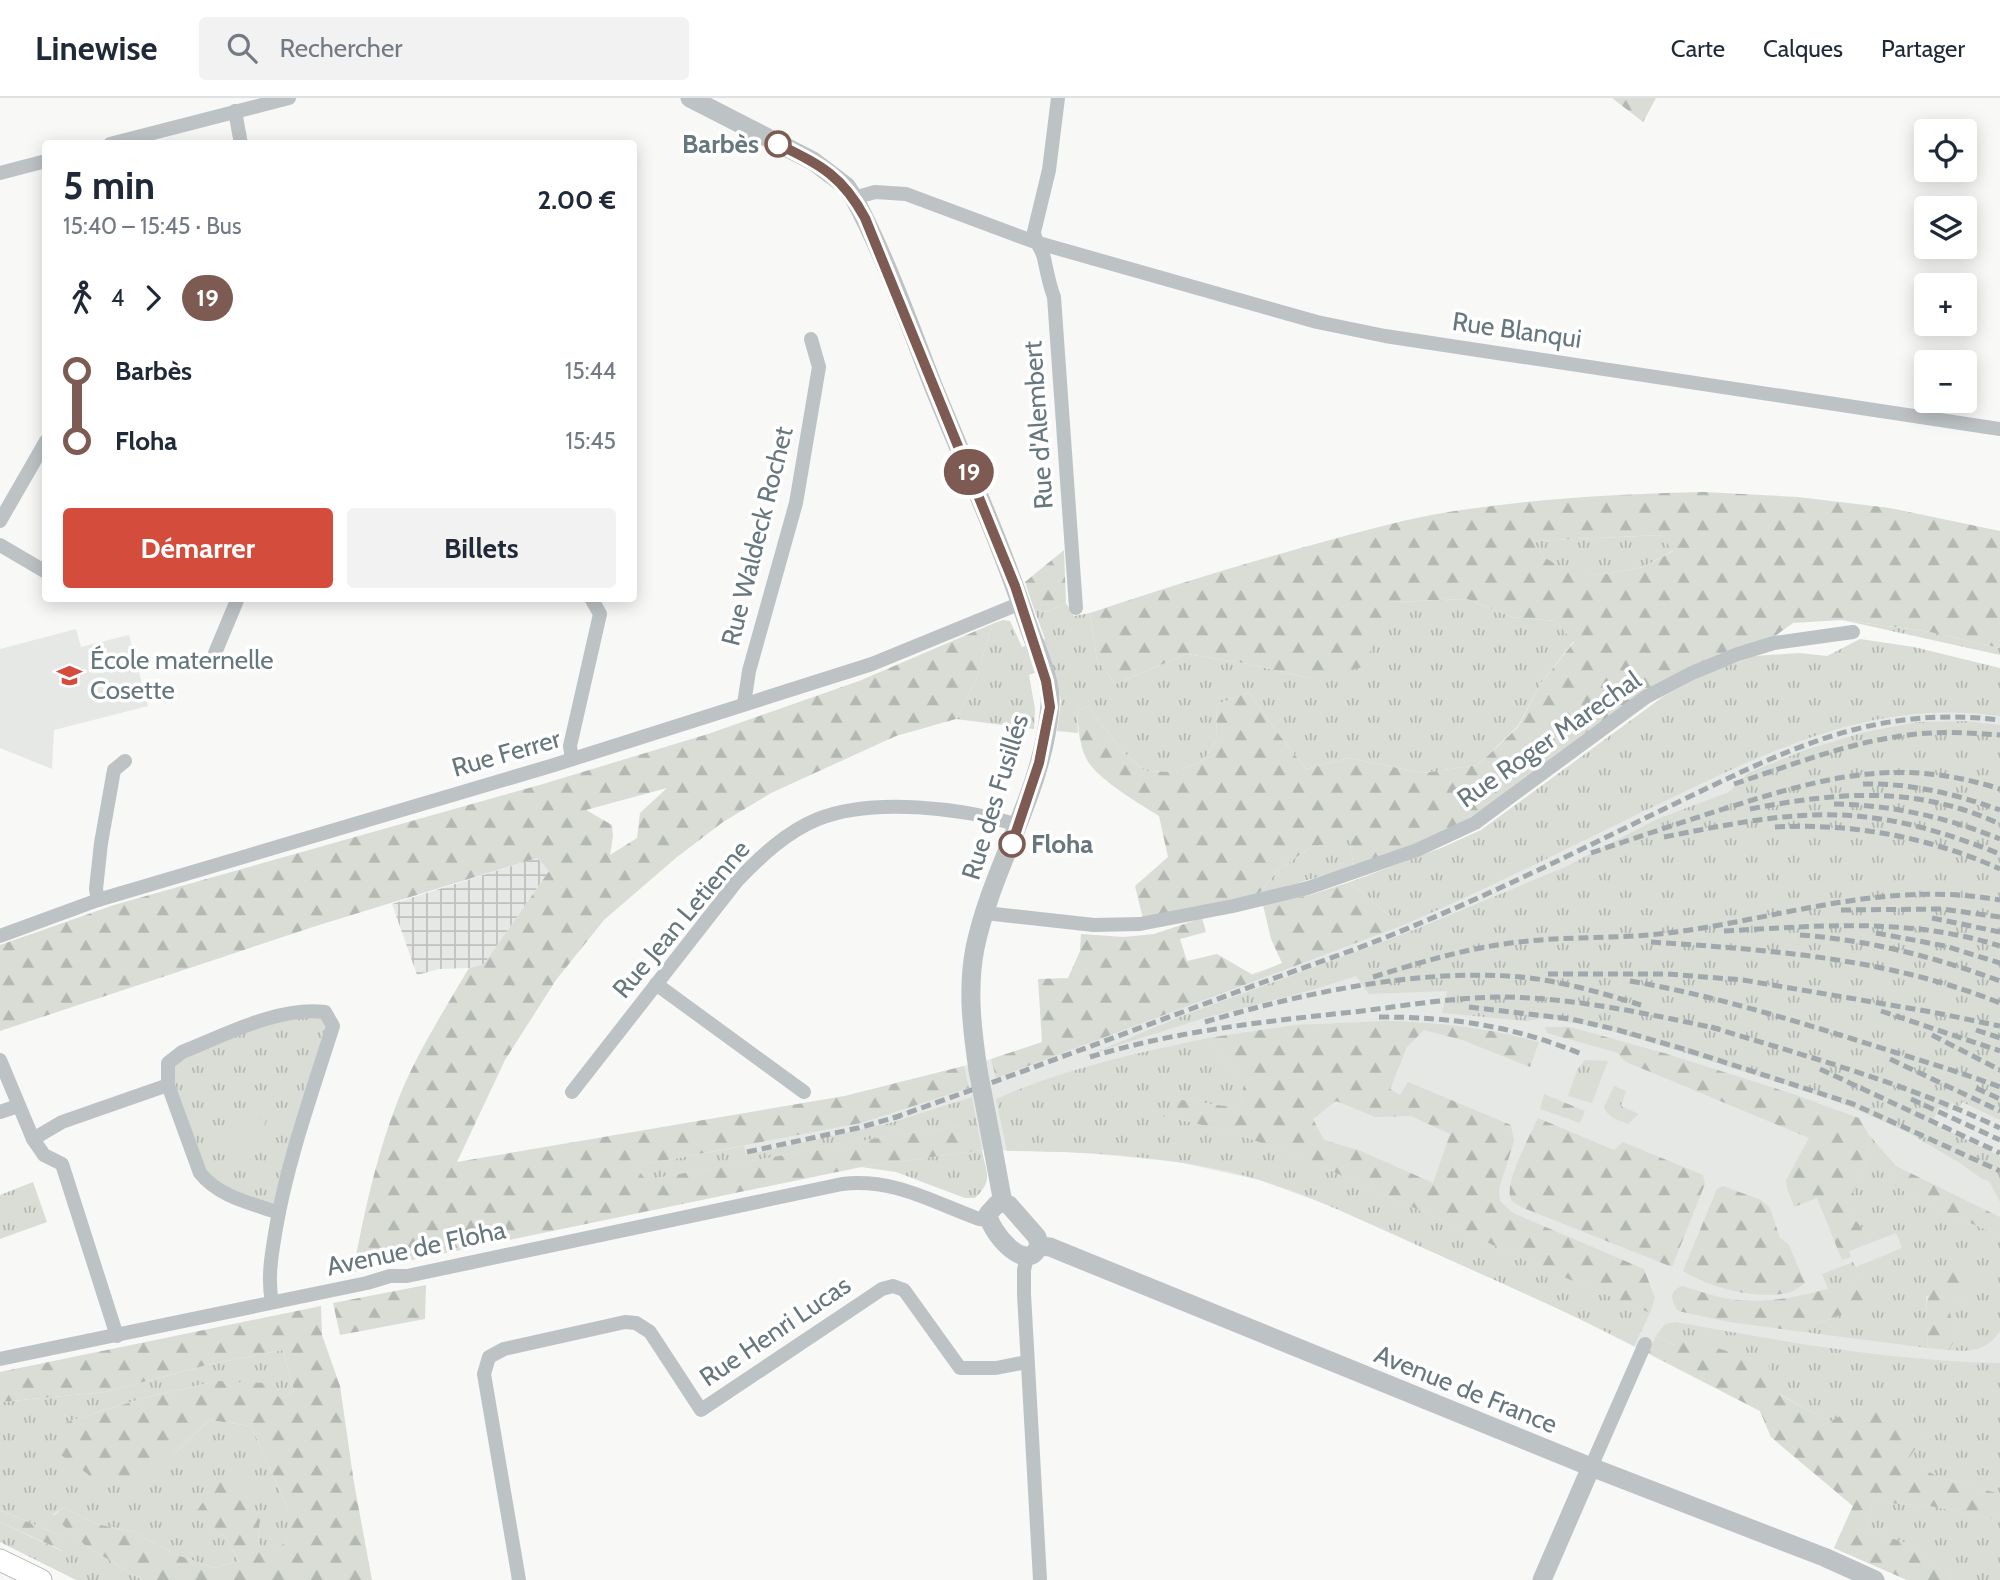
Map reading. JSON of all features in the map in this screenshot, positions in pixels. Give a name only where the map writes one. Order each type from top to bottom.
[{"type":"main road","points":[[0,1560],[41,1580]]},
{"type":"street","points":[[125,140],[289,98]]},
{"type":"street","points":[[690,98],[813,162],[846,186],[854,198]]},
{"type":"street","points":[[1035,242],[1034,232],[1049,170],[1058,98]]},
{"type":"street","points":[[234,111],[240,140]]},
{"type":"street","points":[[0,173],[42,162]]},
{"type":"street","name":"Rue Blanqui","points":[[854,198],[876,192],[906,194],[1035,242],[1317,322],[1385,336],[2000,429]]},
{"type":"street","name":"Rue des Fusillés","points":[[854,198],[890,278],[1021,603],[1046,681],[1050,707],[1039,763],[985,914],[975,949],[971,980],[972,1026],[978,1070],[1003,1203]]},
{"type":"street","name":"Rue d'Alembert","points":[[1035,242],[1044,255],[1046,275],[1054,297],[1076,608]]},
{"type":"street","name":"Rue Waldeck Rochet","points":[[744,704],[749,671],[796,503],[819,367],[811,339]]},
{"type":"street","points":[[0,521],[42,448]]},
{"type":"street","points":[[0,545],[42,570]]},
{"type":"street","points":[[215,653],[236,602]]},
{"type":"street","points":[[572,759],[570,746],[600,614],[593,602]]},
{"type":"street","name":"Rue Ferrer","points":[[0,936],[98,900],[572,759],[872,664],[1021,603]]},
{"type":"street","name":"Rue Roger Marechal","points":[[985,914],[1094,925],[1140,925],[1308,888],[1417,850],[1475,823],[1646,697],[1692,673],[1774,643],[1853,632]]},
{"type":"street","points":[[98,900],[96,889],[101,843],[114,769],[125,761]]},
{"type":"street","name":"Rue Jean Letienne","points":[[572,1092],[737,881],[763,854],[799,829],[818,819],[872,807],[909,807],[987,817],[1019,825]]},
{"type":"street","points":[[656,984],[804,1092]]},
{"type":"street","points":[[272,1303],[270,1262],[290,1160],[333,1026],[325,1012],[309,1010],[285,1013],[182,1052],[168,1063],[168,1085],[200,1173],[221,1192],[279,1213]]},
{"type":"street","points":[[0,1060],[33,1139],[44,1154],[62,1164],[117,1336]]},
{"type":"street","points":[[33,1139],[62,1122],[168,1085]]},
{"type":"street","points":[[0,1112],[18,1106]]},
{"type":"street","name":"Avenue de Floha","points":[[0,1359],[842,1184],[860,1182],[889,1185],[988,1220]]},
{"type":"street","points":[[1033,1252],[1016,1253],[988,1220],[991,1208],[1003,1203],[1009,1205],[1037,1237],[1033,1252],[1024,1270],[1040,1580]]},
{"type":"street","name":"Avenue de France","points":[[1033,1252],[1050,1247],[1591,1467],[1824,1557],[1875,1580]]},
{"type":"street","name":"Rue Henri Lucas","points":[[519,1580],[484,1374],[489,1357],[505,1349],[625,1322],[636,1323],[650,1332],[701,1410],[881,1289],[893,1286],[904,1290],[960,1368],[996,1368],[1027,1362]]},
{"type":"street","points":[[1542,1580],[1645,1343]]},
{"type":"shaded area","name":"École maternelle Cosette","points":[[76,629],[81,647],[129,635],[148,706],[54,730],[52,769],[0,748],[0,649]]},
{"type":"shaded area","points":[[2000,710],[2000,1580],[1907,1580],[1834,1548],[1853,1506],[1771,1437],[1760,1411],[1564,1311],[1323,1203],[1259,1180],[1178,1162],[1076,1152],[982,1150],[861,1167],[432,1256],[457,1163],[845,1096],[991,1059],[1282,964],[1850,712]]},
{"type":"shaded area","points":[[537,858],[549,871],[484,964],[469,968],[439,969],[417,975],[392,904]]},
{"type":"green space","points":[[1612,98],[1656,98],[1643,122]]},
{"type":"green space","points":[[1705,492],[1798,497],[1890,508],[2000,531],[2000,648],[1925,631],[1842,620],[1793,623],[1775,636],[1707,661],[1463,822],[1429,839],[1354,866],[1349,840],[1311,847],[1278,870],[1258,895],[1143,919],[1135,886],[1168,857],[1159,816],[1119,790],[1091,766],[1082,746],[1077,710],[1088,706],[1122,751],[1145,771],[1176,772],[1204,760],[1217,738],[1216,705],[1249,692],[1306,769],[1349,758],[1423,773],[1478,765],[1518,727],[1541,683],[1574,642],[1555,621],[1512,617],[1467,599],[1391,602],[1364,667],[1309,678],[1249,664],[1187,654],[1115,684],[1097,660],[1090,613],[1265,558],[1418,518],[1533,501]],"holes":[[[1661,535],[1673,551],[1643,567],[1605,574],[1569,572],[1544,557],[1533,541]]]},
{"type":"green space","points":[[1661,535],[1674,550],[1643,567],[1605,574],[1569,573],[1544,557],[1533,541]]},
{"type":"green space","points":[[1064,550],[1066,603],[1047,612],[1034,609],[1025,582]]},
{"type":"green space","points":[[1467,599],[1512,617],[1555,621],[1574,641],[1541,683],[1518,726],[1478,765],[1423,773],[1349,758],[1306,769],[1249,692],[1216,705],[1217,738],[1204,760],[1176,772],[1145,771],[1122,751],[1088,706],[1077,710],[1078,733],[1057,731],[1061,701],[1053,666],[1029,675],[1035,709],[1034,729],[956,719],[977,678],[992,624],[1003,620],[1010,621],[1022,647],[1045,639],[1034,609],[1047,612],[1066,603],[1074,616],[1090,613],[1097,660],[1115,684],[1187,654],[1249,664],[1309,678],[1391,602]]},
{"type":"green space","points":[[1842,620],[1925,631],[2000,648],[2000,655]]},
{"type":"green space","points":[[992,624],[977,678],[956,719],[896,736],[771,793],[723,822],[677,857],[604,920],[556,980],[505,1060],[457,1162],[845,1096],[964,1066],[969,1088],[861,1123],[635,1166],[646,1180],[890,1136],[977,1124],[982,1150],[861,1167],[353,1272],[378,1160],[407,1079],[469,968],[484,964],[549,871],[537,858],[316,926],[0,1031],[0,945],[114,905],[543,784],[708,734],[859,681]],"holes":[[[667,788],[640,813],[637,838],[610,855],[612,825],[586,810]]]},
{"type":"green space","points":[[1860,639],[1914,647],[2000,668],[2000,716],[1951,712],[1904,715],[1814,736],[1728,771],[1401,926],[1350,882],[1481,830],[1664,696],[1705,674],[1754,656],[1799,653],[1827,656]]},
{"type":"green space","points":[[1966,721],[2000,725],[2000,1120],[1962,1102],[1960,1107],[1952,1103],[1948,1111],[1939,1107],[1932,1123],[2000,1156],[2000,1202],[1989,1181],[1960,1163],[1907,1132],[1833,1100],[1599,1027],[1543,1018],[1527,1021],[1442,1013],[1447,991],[1369,994],[1356,976],[1208,1017],[1096,1052],[1182,1016],[1409,932],[1565,867],[1657,819],[1729,792],[1748,773],[1805,750],[1865,732],[1918,722]]},
{"type":"green space","points":[[1349,839],[1354,866],[1258,895],[1278,870],[1311,847]]},
{"type":"green space","points":[[1350,882],[1401,926],[996,1078],[991,1059],[1042,1042],[1038,979],[1068,978],[1080,951],[1081,934],[1124,937],[1154,934],[1202,918],[1206,932],[1180,939],[1187,961],[1217,954],[1253,975],[1282,963],[1271,939],[1263,905],[1310,895]]},
{"type":"green space","points":[[309,1010],[333,1026],[279,1213],[209,1183],[168,1063],[182,1052]]},
{"type":"green space","points":[[1386,1021],[1425,1023],[1482,1029],[1539,1042],[1530,1067],[1462,1040],[1424,1030],[1407,1047],[1390,1089],[1400,1095],[1408,1082],[1511,1125],[1514,1141],[1499,1189],[1500,1201],[1513,1213],[1644,1269],[1655,1298],[1650,1313],[1535,1265],[1302,1158],[1229,1131],[1162,1116],[1175,1099],[1239,1108],[1244,1084],[1208,1038],[1294,1025]],"holes":[[[1336,1101],[1375,1117],[1411,1116],[1450,1134],[1433,1183],[1361,1151],[1324,1140],[1313,1119]]]},
{"type":"green space","points":[[1545,1027],[1570,1027],[1664,1053],[1859,1118],[1869,1135],[1864,1172],[1847,1203],[1848,1214],[1858,1223],[1870,1243],[1849,1251],[1851,1257],[1842,1260],[1817,1198],[1794,1207],[1786,1180],[1809,1138],[1624,1061],[1618,1053],[1547,1033]]},
{"type":"green space","points":[[1208,1038],[1244,1084],[1239,1108],[1175,1099],[1163,1116],[1229,1131],[1302,1158],[1535,1265],[1650,1313],[1634,1346],[1359,1219],[1260,1180],[1198,1165],[1135,1157],[1007,1151],[996,1099],[1074,1070]]},
{"type":"green space","points":[[1585,1060],[1608,1061],[1592,1103],[1568,1096],[1577,1070]]},
{"type":"green space","points":[[1614,1086],[1626,1091],[1621,1106],[1639,1114],[1628,1124],[1611,1116],[1604,1107]]},
{"type":"green space","points":[[1544,1094],[1585,1111],[1580,1123],[1540,1109]]},
{"type":"green space","points":[[972,1097],[977,1124],[890,1136],[646,1180],[635,1166],[744,1146],[746,1155],[890,1123]]},
{"type":"green space","points":[[238,1111],[266,1120],[252,1162],[223,1152]]},
{"type":"green space","points":[[1538,1118],[1614,1150],[1623,1142],[1703,1175],[1705,1184],[1672,1267],[1512,1201],[1510,1184]]},
{"type":"green space","points":[[1869,1135],[1896,1166],[1883,1179],[1940,1211],[2000,1235],[2000,1331],[1990,1343],[1978,1349],[1949,1350],[1959,1333],[1947,1305],[1965,1299],[1926,1296],[1928,1348],[1796,1331],[1836,1317],[1862,1279],[1828,1289],[1822,1274],[1853,1262],[1856,1267],[1902,1248],[1896,1233],[1870,1243],[1858,1223],[1848,1214],[1847,1203],[1864,1172]]},
{"type":"green space","points":[[982,1150],[987,1181],[975,1198],[965,1198],[896,1172],[861,1167]]},
{"type":"green space","points":[[1896,1166],[2000,1217],[2000,1235],[1940,1211],[1883,1179]]},
{"type":"green space","points":[[33,1182],[47,1222],[0,1239],[0,1195]]},
{"type":"green space","points":[[1723,1186],[1761,1200],[1770,1208],[1780,1238],[1789,1245],[1805,1283],[1791,1292],[1750,1294],[1707,1283],[1683,1271],[1717,1189]]},
{"type":"green space","points":[[1959,1258],[1972,1288],[1965,1299],[1948,1305],[1952,1321],[1959,1333],[1949,1350],[1928,1348],[1927,1308],[1931,1287],[1937,1277]]},
{"type":"green space","points":[[1862,1279],[1871,1304],[1796,1331],[1729,1322],[1678,1311],[1672,1297],[1674,1291],[1682,1286],[1724,1298],[1759,1301],[1811,1293]]},
{"type":"green space","points":[[426,1285],[425,1319],[340,1335],[333,1303]]},
{"type":"green space","points":[[321,1306],[322,1335],[340,1386],[372,1580],[142,1580],[86,1546],[53,1516],[63,1507],[96,1524],[135,1532],[172,1553],[214,1568],[239,1561],[225,1537],[193,1517],[219,1478],[244,1485],[260,1520],[258,1540],[265,1559],[288,1540],[288,1509],[251,1426],[209,1420],[173,1455],[134,1478],[92,1477],[61,1455],[64,1423],[144,1398],[218,1381],[264,1383],[281,1399],[294,1391],[283,1350],[207,1365],[105,1392],[0,1402],[0,1372]]},
{"type":"green space","points":[[1675,1322],[1877,1354],[2000,1363],[2000,1494],[1939,1477],[1906,1461],[1927,1431],[1829,1422],[1780,1394],[1656,1336],[1665,1324]]},
{"type":"green space","points":[[1656,1336],[1674,1345],[1685,1337],[1768,1365],[1780,1395],[1829,1422],[1865,1403],[1927,1431],[1907,1461],[1939,1477],[2000,1494],[2000,1520],[1930,1506],[1872,1502],[1867,1530],[1912,1545],[1952,1580],[1907,1580],[1834,1548],[1853,1506],[1771,1437],[1760,1411],[1648,1353]]},
{"type":"green space","points":[[283,1350],[294,1391],[281,1399],[218,1381],[144,1398],[64,1423],[173,1455],[209,1420],[251,1426],[288,1509],[288,1540],[265,1560],[258,1540],[260,1520],[194,1517],[225,1537],[239,1561],[214,1568],[172,1553],[135,1532],[96,1524],[63,1507],[53,1515],[86,1546],[142,1580],[76,1580],[0,1542],[0,1522],[62,1551],[61,1536],[0,1510],[0,1402],[105,1392],[207,1365]]},
{"type":"green space","points":[[1872,1502],[1930,1506],[2000,1520],[2000,1580],[1952,1580],[1912,1545],[1867,1530]]},
{"type":"green space","points":[[0,1510],[61,1536],[63,1551],[0,1522]]},
{"type":"railway","points":[[893,1118],[1349,951],[1449,911],[1787,752],[1826,738],[1908,719],[1953,717],[2000,720]]},
{"type":"railway","points":[[1734,784],[1825,754],[1894,737],[1939,733],[2000,735]]},
{"type":"railway","points":[[1591,853],[1801,786],[1865,774],[1930,774],[1964,779],[2000,789]]},
{"type":"railway","points":[[1863,784],[1899,785],[1933,791],[2000,810]]},
{"type":"railway","points":[[1750,809],[1814,799],[1876,796],[1938,803],[1969,811],[2000,824]]},
{"type":"railway","points":[[1834,804],[1877,807],[1918,814],[1959,824],[2000,839]]},
{"type":"railway","points":[[1664,837],[1765,819],[1841,815],[1917,826],[2000,854]]},
{"type":"railway","points":[[1775,827],[1833,827],[1890,834],[1946,848],[2000,869]]},
{"type":"railway","points":[[1373,977],[1488,946],[1546,939],[1676,932],[1876,897],[1917,894],[2000,900]]},
{"type":"railway","points":[[1841,910],[1942,909],[2000,917]]},
{"type":"railway","points":[[1932,918],[2000,932]]},
{"type":"railway","points":[[1724,931],[1829,926],[1897,927],[1966,937],[2000,946]]},
{"type":"railway","points":[[1876,933],[1945,946],[2000,963]]},
{"type":"railway","points":[[1800,935],[1902,951],[2000,981]]},
{"type":"railway","points":[[1651,942],[1785,953],[1872,966],[1958,988],[2000,1003]]},
{"type":"railway","points":[[1548,974],[1668,974],[1743,980],[2000,1026]]},
{"type":"railway","points":[[1205,1022],[1281,1001],[1362,985],[1443,976],[1482,975],[1552,981],[1641,1005]]},
{"type":"railway","points":[[1630,981],[1686,992],[1770,1014],[2000,1087]]},
{"type":"railway","points":[[1090,1057],[1157,1040],[1225,1028],[1486,997],[1531,998],[1585,1004],[1719,1029]]},
{"type":"railway","points":[[1469,1007],[1571,1019],[1687,1050],[1853,1104],[2000,1171]]},
{"type":"railway","points":[[1881,1011],[2000,1051]]},
{"type":"railway","points":[[1379,1017],[1433,1019],[1484,1025],[1533,1037],[1584,1055]]},
{"type":"railway","points":[[1711,1027],[1894,1085],[2000,1128]]},
{"type":"railway","points":[[1976,1030],[2000,1038]]},
{"type":"railway","points":[[1932,1035],[2000,1070]]},
{"type":"railway","points":[[1890,1059],[2000,1111]]},
{"type":"railway","points":[[1820,1069],[2000,1153]]},
{"type":"railway","points":[[1976,1088],[2000,1099]]},
{"type":"railway","points":[[1911,1099],[2000,1140]]},
{"type":"railway","points":[[747,1152],[900,1116]]},
{"type":"bus line","name":"19","points":[[778,144],[813,162],[846,186],[865,218],[1021,603],[1046,681],[1050,707],[1039,763],[1012,844]]},
{"type":"place","name":"Barbès","points":[[778,144]]},
{"type":"place","name":"École maternelle Cosette","points":[[70,675]]},
{"type":"place","name":"Floha","points":[[1012,844]]}]
